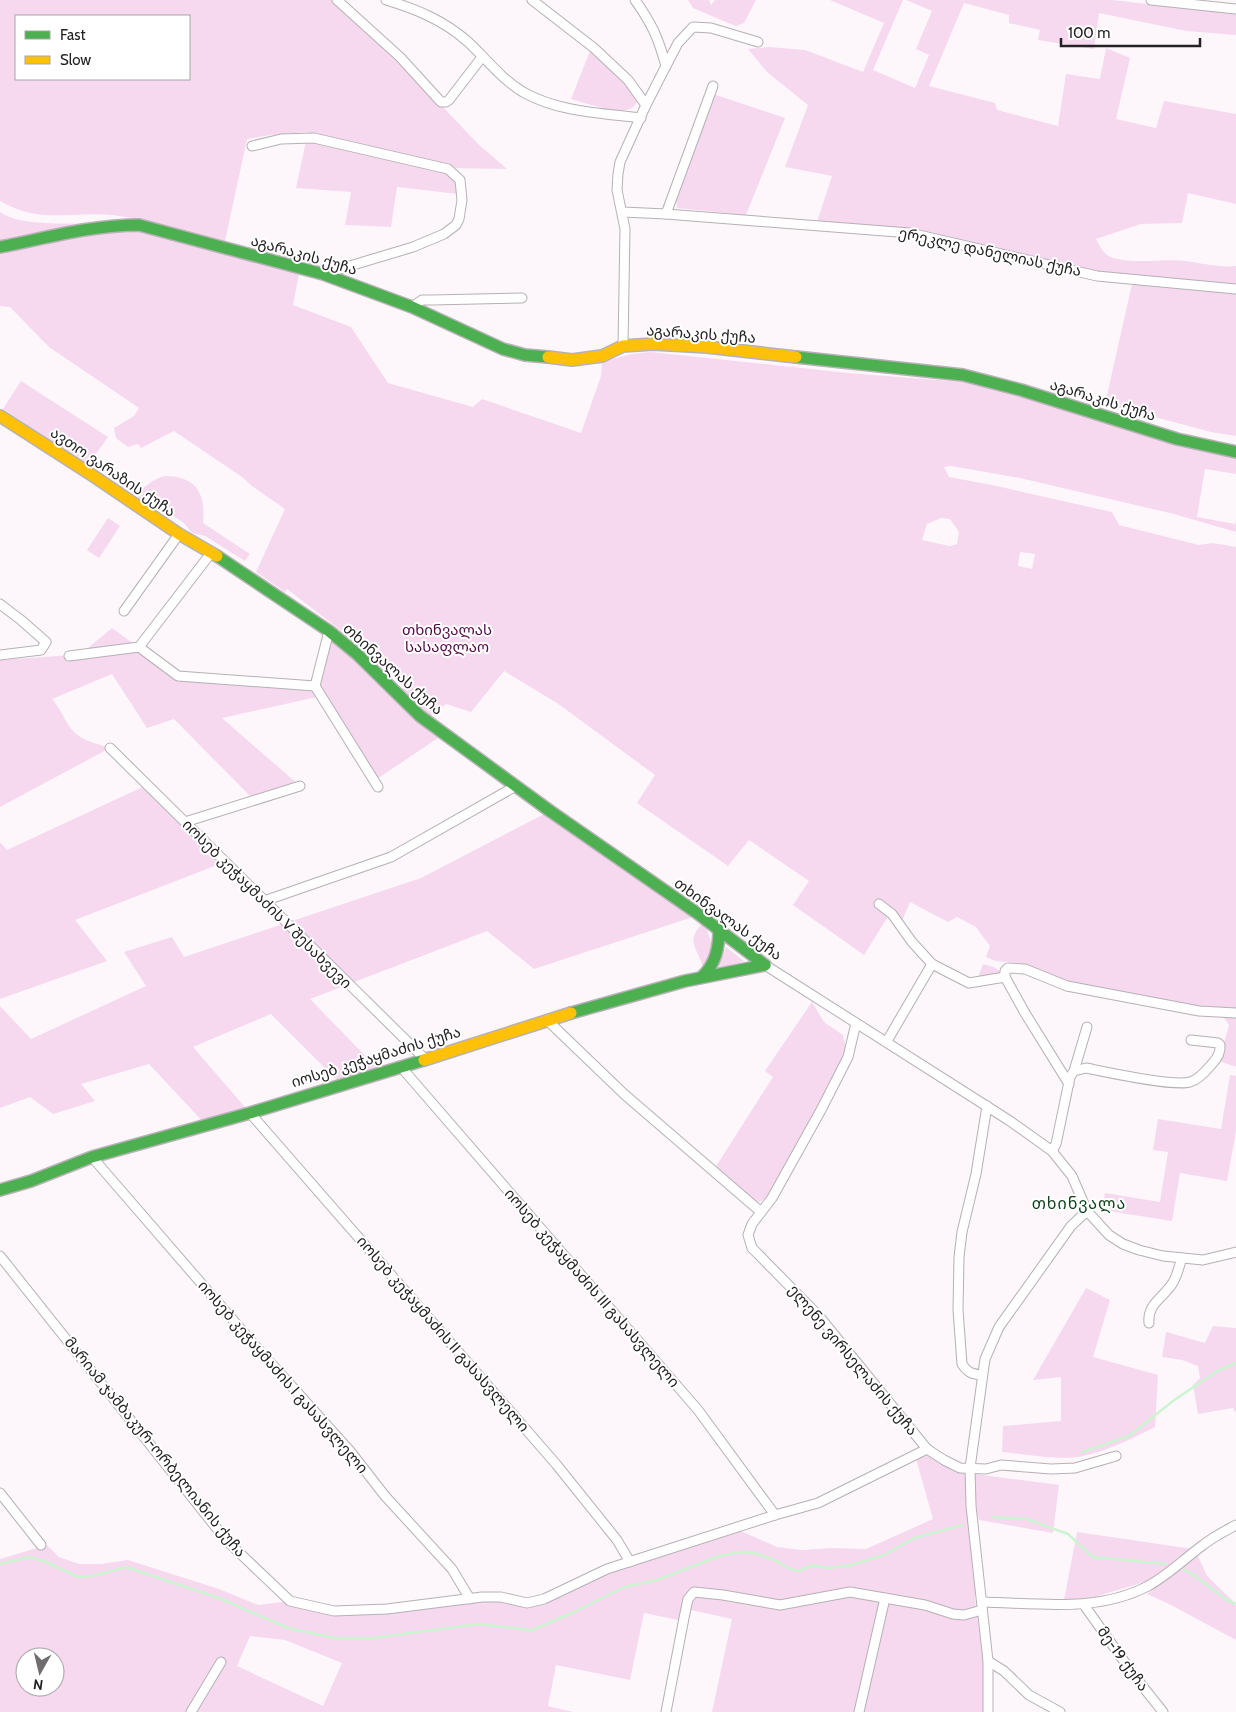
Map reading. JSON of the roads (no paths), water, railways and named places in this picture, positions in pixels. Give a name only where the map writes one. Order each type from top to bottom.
[{"type":"street","points":[[337,0],[400,57],[441,102],[448,100],[482,57]]},
{"type":"street","points":[[386,0],[430,16],[449,26],[468,42],[501,76],[524,92],[561,108],[640,118]]},
{"type":"street","points":[[532,0],[594,48],[628,80],[646,105]]},
{"type":"street","points":[[635,0],[659,39],[666,66]]},
{"type":"street","points":[[1151,0],[1236,8]]},
{"type":"street","points":[[623,346],[625,228],[617,190],[620,162],[646,105],[678,43],[693,27],[710,28],[758,42]]},
{"type":"street","points":[[666,214],[713,86]]},
{"type":"street","points":[[252,146],[281,139],[314,138],[448,169],[460,180],[462,200],[459,219],[456,225],[444,234],[413,247],[323,274]]},
{"type":"street","name":"ერეკლე დანელიას ქუჩა","points":[[623,212],[910,233],[1097,276],[1236,289]]},
{"type":"street","name":"აგარაკის ქუჩა","points":[[0,248],[81,231],[121,225],[138,225],[323,274],[412,307],[503,349],[525,354],[572,360],[602,356],[623,346],[653,344],[707,348],[963,376],[1021,390],[1177,439],[1236,452]]},
{"type":"street","points":[[412,307],[422,300],[522,298]]},
{"type":"street","name":"ავთო ვარაზის ქუჩა","points":[[0,416],[89,473],[178,534],[211,553]]},
{"type":"street","points":[[124,611],[178,534]]},
{"type":"street","points":[[139,647],[211,553]]},
{"type":"street","name":"თხინვალას ქუჩა","points":[[211,553],[329,631],[357,654],[420,716],[719,929],[765,965],[887,1041],[1052,1151],[1072,1176],[1086,1211],[1109,1235],[1123,1244],[1163,1256],[1203,1260],[1236,1252]]},
{"type":"street","points":[[0,604],[46,642],[41,650],[0,655]]},
{"type":"street","points":[[329,631],[315,686],[378,787]]},
{"type":"street","points":[[69,656],[139,647],[178,676],[315,686]]},
{"type":"street","name":"იოსებ კეჭაყმაძის V შესახვევი","points":[[110,748],[425,1059]]},
{"type":"street","points":[[185,822],[300,786]]},
{"type":"street","points":[[264,901],[391,858],[516,786]]},
{"type":"street","points":[[879,904],[892,914],[912,942],[932,964],[969,983],[1005,977]]},
{"type":"street","points":[[702,977],[709,971],[718,952],[720,945],[719,929]]},
{"type":"street","points":[[887,1041],[932,964]]},
{"type":"street","name":"იოსებ კეჭაყმაძის ქუჩა","points":[[0,1190],[30,1181],[92,1157],[401,1067],[547,1020],[702,977],[765,965]]},
{"type":"street","points":[[1069,1084],[1005,977],[1005,971],[1008,968],[1025,969],[1067,986],[1199,1011],[1236,1012]]},
{"type":"street","points":[[547,1020],[624,1094],[761,1212]]},
{"type":"street","name":"ელენე ვირსელაძის ქუჩა","points":[[856,1023],[848,1057],[826,1101],[772,1198],[752,1224],[748,1235],[752,1248],[819,1316],[927,1449],[944,1460],[960,1468],[986,1470],[1001,1465],[1010,1465],[1051,1469],[1075,1468],[1116,1456]]},
{"type":"street","points":[[1052,1151],[1056,1144],[1070,1077],[1074,1071],[1087,1027]]},
{"type":"street","points":[[1074,1071],[1086,1068],[1163,1081],[1188,1083],[1194,1081],[1209,1069],[1221,1049],[1218,1043],[1192,1040]]},
{"type":"street","name":"იოსებ კეჭაყმაძის III გასასვლელი","points":[[401,1067],[698,1410],[775,1515]]},
{"type":"street","points":[[982,1375],[972,1374],[962,1364],[958,1286],[962,1232],[976,1174],[986,1106]]},
{"type":"street","name":"იოსებ კეჭაყმაძის II გასასვლელი","points":[[250,1112],[550,1457],[617,1540],[630,1562]]},
{"type":"street","name":"იოსებ კეჭაყმაძის I გასასვლელი","points":[[92,1157],[252,1342],[350,1451],[385,1496],[452,1569],[470,1599]]},
{"type":"street","points":[[988,1712],[988,1661],[971,1506],[970,1468],[985,1359],[999,1327],[1071,1226],[1086,1211]]},
{"type":"street","name":"მარიამ ჯამბაკურ-ორბელიანის ქუჩა","points":[[0,1256],[226,1540],[290,1601],[334,1611],[387,1609],[501,1597],[527,1603],[544,1599],[587,1578],[630,1562],[818,1503],[927,1449]]},
{"type":"street","points":[[1149,1323],[1149,1312],[1152,1306],[1172,1284],[1182,1258]]},
{"type":"street","points":[[0,1493],[42,1545]]},
{"type":"street","points":[[666,1712],[688,1599],[694,1592],[780,1605],[850,1592],[925,1605],[953,1614],[964,1615],[982,1606],[1084,1604],[1122,1596],[1146,1587],[1160,1579],[1205,1543],[1236,1525]]},
{"type":"street","points":[[859,1712],[885,1598]]},
{"type":"street","name":"მე-19 ქუჩა","points":[[1084,1604],[1136,1678],[1163,1712]]},
{"type":"street","points":[[988,1661],[1004,1671],[1029,1695],[1060,1712]]},
{"type":"street","points":[[192,1712],[221,1662]]},
{"type":"waterway","points":[[1082,1452],[1129,1436],[1173,1401],[1217,1371],[1236,1363]]},
{"type":"waterway","points":[[993,1517],[1027,1519],[1068,1534],[1093,1557],[1166,1564]]},
{"type":"waterway","points":[[0,1564],[29,1557],[44,1561],[78,1577],[92,1576],[126,1567],[219,1598],[288,1628],[335,1638],[372,1638],[478,1624],[532,1630],[624,1587],[657,1580],[719,1556],[740,1552],[754,1553],[799,1571],[812,1565],[828,1568],[851,1565],[884,1555],[914,1538],[962,1525]]},
{"type":"waterway","points":[[1184,1570],[1191,1573],[1227,1600],[1236,1604]]},
{"type":"district","name":"თხინვალა","points":[[1079,1203]]},
{"type":"park label","name":"თხინვალას სასაფლაო","points":[[447,638]]}]
